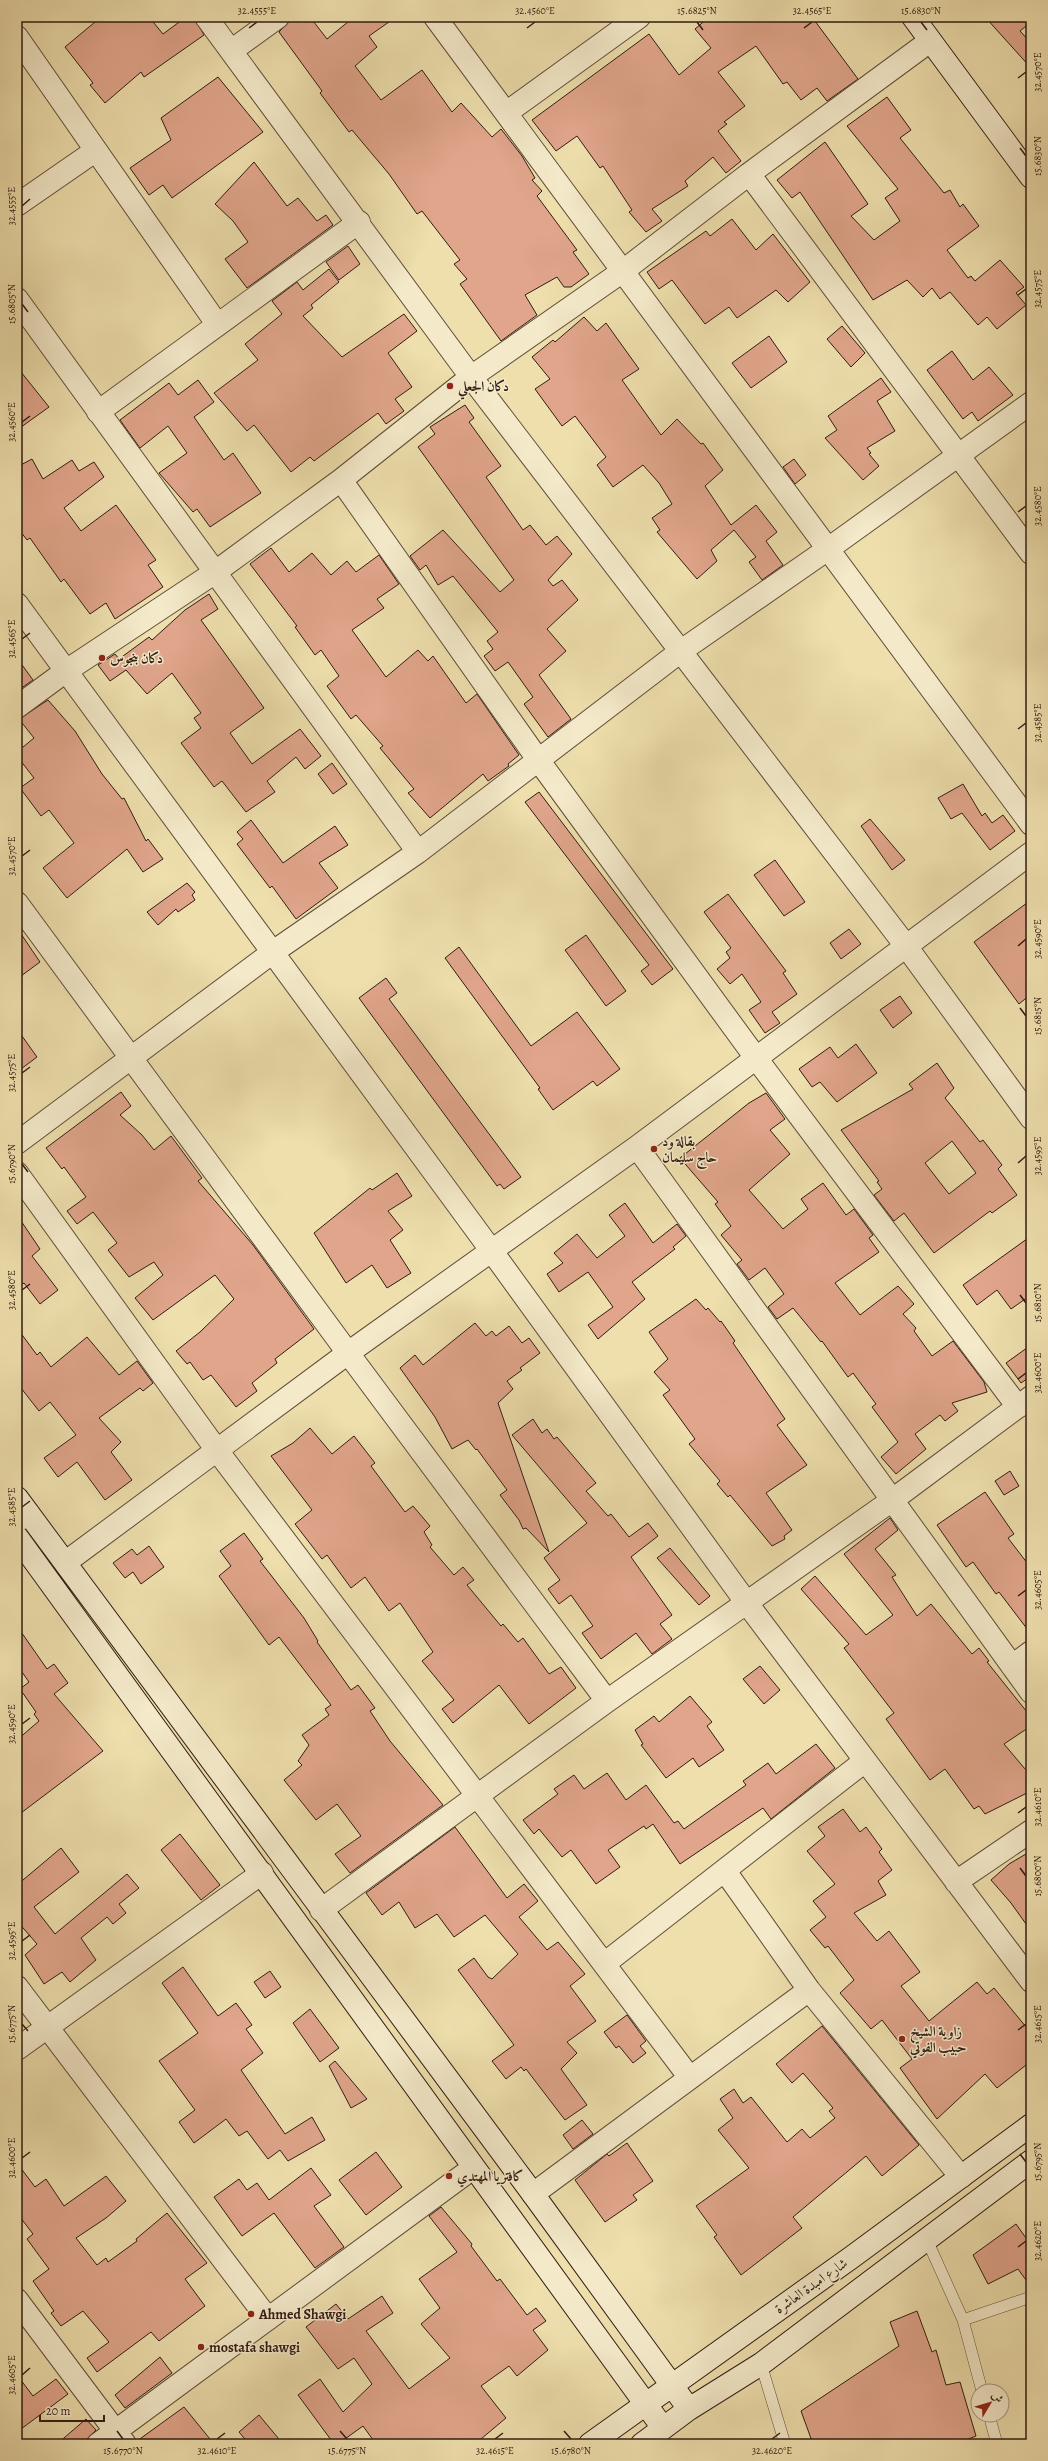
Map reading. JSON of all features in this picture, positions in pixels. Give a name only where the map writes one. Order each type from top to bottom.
[{"type":"street","points":[[206,17],[359,222],[471,377],[906,946],[1031,1118]]},
{"type":"street","points":[[231,50],[278,17]]},
{"type":"street","points":[[435,17],[1031,824]]},
{"type":"street","points":[[913,17],[1031,177]]},
{"type":"street","points":[[506,114],[631,19]]},
{"type":"street","points":[[17,37],[217,324]]},
{"type":"street","points":[[17,707],[66,671],[214,573],[341,480],[471,377],[623,271],[750,174],[930,41]]},
{"type":"street","points":[[17,205],[95,151]]},
{"type":"street","points":[[750,174],[1031,553]]},
{"type":"street","points":[[98,412],[359,222]]},
{"type":"street","points":[[17,299],[214,573],[418,852]]},
{"type":"street","points":[[17,1143],[273,952],[418,852],[681,651],[828,549],[1031,403]]},
{"type":"street","points":[[321,1910],[607,1701],[891,1501],[1024,1402],[756,1058],[539,761],[341,480]]},
{"type":"street","points":[[17,604],[491,1250],[746,1602],[1031,1981]]},
{"type":"street","points":[[66,1562],[216,1449],[348,1353],[637,1147],[1031,853]]},
{"type":"street","points":[[17,902],[348,1353],[607,1701]]},
{"type":"street","points":[[637,1147],[891,1501],[1031,1692]]},
{"type":"street","points":[[17,1173],[216,1449],[690,2078]]},
{"type":"street","points":[[21,1511],[66,1562],[223,1774],[321,1910],[533,2194],[689,2409]]},
{"type":"street","points":[[17,1537],[262,1873],[473,2168],[663,2428]]},
{"type":"street","points":[[1012,1666],[1031,1652]]},
{"type":"street","points":[[604,1964],[865,1761]]},
{"type":"street","points":[[201,1790],[223,1774]]},
{"type":"street","points":[[956,1882],[1031,1831]]},
{"type":"street","points":[[725,1871],[809,1990],[961,2177]]},
{"type":"street","points":[[17,2049],[262,1873]]},
{"type":"street","points":[[17,1987],[46,2028],[268,2319]]},
{"type":"street","points":[[533,2194],[809,1990]]},
{"type":"street","name":"شارع امبدة العاشرة","points":[[590,2444],[1031,2125]]},
{"type":"street","points":[[642,2444],[689,2409],[761,2364],[1031,2161]]},
{"type":"street","points":[[98,2444],[120,2438],[268,2319],[473,2168]]},
{"type":"street","points":[[17,2300],[120,2438]]},
{"type":"lane","points":[[927,2240],[963,2320],[980,2383]]},
{"type":"lane","points":[[963,2320],[1031,2297]]},
{"type":"lane","points":[[761,2364],[785,2444]]},
{"type":"lane","points":[[991,2423],[997,2444]]},
{"type":"building","points":[[101,17],[149,17],[163,34],[186,17],[194,17],[204,35],[144,77],[141,72],[105,103],[90,85],[93,83],[65,47]]},
{"type":"building","points":[[293,17],[310,17],[327,39],[354,17],[396,17],[369,36],[377,47],[355,66],[381,100],[422,70],[452,112],[461,103],[492,137],[501,129],[522,156],[535,178],[532,180],[542,191],[537,196],[577,250],[573,252],[589,274],[571,287],[564,287],[557,277],[525,295],[537,315],[501,341],[460,284],[467,279],[454,264],[460,260],[422,211],[417,214],[389,174],[352,130],[349,132],[320,93],[322,91],[279,32]]},
{"type":"building","points":[[709,17],[812,17],[858,79],[827,101],[817,88],[801,100],[787,82],[783,84],[756,46],[718,72],[745,106],[724,122],[727,124],[718,131],[741,161],[726,173],[713,157],[685,181],[688,186],[652,209],[662,221],[646,232],[629,212],[632,210],[603,166],[600,168],[577,136],[556,151],[532,120],[649,34],[679,75],[711,48],[695,29]]},
{"type":"building","points":[[985,17],[1031,17],[1031,22],[1020,31],[1031,43],[1031,68]]},
{"type":"building","points":[[218,77],[263,132],[172,198],[163,185],[149,195],[130,168],[171,140],[161,118]]},
{"type":"building","points":[[887,97],[911,130],[900,138],[944,193],[950,190],[960,207],[963,204],[979,226],[947,250],[968,278],[971,276],[975,281],[1000,260],[1024,287],[1016,293],[1026,305],[997,329],[987,317],[978,325],[950,292],[940,299],[932,288],[923,297],[907,280],[873,300],[800,192],[792,198],[777,180],[825,142],[868,204],[851,216],[874,240],[900,221],[885,198],[898,189],[847,126]]},
{"type":"building","points":[[254,162],[287,206],[298,198],[317,221],[326,215],[333,225],[247,288],[225,259],[248,242],[233,221],[215,204]]},
{"type":"building","points":[[732,219],[756,250],[773,234],[810,282],[788,302],[776,290],[737,318],[729,307],[705,324],[672,280],[659,289],[647,272],[706,231],[710,236]]},
{"type":"building","points":[[348,246],[360,264],[339,280],[326,262]]},
{"type":"building","points":[[329,269],[339,282],[311,305],[313,308],[303,316],[342,357],[404,314],[417,331],[388,353],[412,387],[395,399],[404,411],[386,424],[378,413],[314,461],[310,457],[291,472],[254,425],[247,431],[214,393],[258,360],[245,344],[282,314],[272,301],[297,282],[303,290]]},
{"type":"building","points":[[584,317],[597,331],[606,323],[639,369],[622,380],[661,435],[677,419],[701,444],[703,443],[723,470],[705,486],[731,525],[756,505],[777,532],[766,541],[783,565],[762,580],[749,562],[756,557],[734,530],[711,550],[717,561],[697,579],[657,532],[660,530],[652,518],[672,504],[659,483],[643,465],[613,487],[597,465],[606,457],[575,416],[562,426],[535,389],[550,379],[532,357],[553,340],[555,342]]},
{"type":"building","points":[[842,326],[865,353],[851,367],[827,339]]},
{"type":"building","points":[[769,336],[787,362],[751,388],[732,363]]},
{"type":"building","points":[[952,351],[973,380],[989,367],[1013,395],[978,421],[972,412],[963,419],[927,370]]},
{"type":"building","points":[[17,367],[49,407],[17,430]]},
{"type":"building","points":[[881,378],[891,392],[877,401],[895,431],[867,448],[871,453],[869,454],[879,466],[863,480],[825,438],[837,430],[828,416]]},
{"type":"building","points":[[198,380],[214,402],[194,417],[224,460],[233,453],[261,493],[210,527],[197,509],[193,512],[159,473],[187,453],[168,426],[140,448],[120,420],[169,383],[178,395]]},
{"type":"building","points":[[465,405],[474,418],[469,422],[501,466],[486,477],[523,530],[530,525],[546,545],[557,536],[572,554],[548,580],[553,586],[562,580],[578,600],[547,629],[566,651],[539,675],[571,719],[548,737],[524,704],[533,697],[508,662],[495,671],[484,656],[493,649],[487,641],[498,632],[453,576],[438,585],[426,565],[420,570],[410,556],[443,530],[500,592],[514,580],[418,447],[435,434],[430,427]]},
{"type":"building","points":[[32,459],[43,479],[72,460],[79,471],[94,462],[104,477],[64,508],[81,531],[116,505],[156,560],[148,565],[163,587],[115,619],[106,603],[90,614],[64,579],[61,582],[30,538],[27,540],[17,527],[17,467]]},
{"type":"building","points":[[794,459],[806,475],[795,484],[783,467]]},
{"type":"building","points":[[271,548],[289,572],[312,553],[331,575],[347,561],[356,572],[379,555],[399,584],[377,599],[384,608],[352,630],[386,677],[418,650],[428,661],[433,656],[466,703],[477,694],[519,755],[508,764],[509,766],[488,781],[483,774],[430,818],[408,793],[414,789],[380,748],[383,746],[356,715],[351,719],[327,686],[339,676],[321,650],[315,655],[295,627],[297,626],[250,564]]},
{"type":"building","points":[[209,594],[218,609],[201,620],[264,708],[230,733],[252,764],[300,729],[321,756],[305,769],[296,757],[267,781],[275,792],[246,812],[222,781],[214,787],[181,743],[201,728],[194,718],[201,713],[172,673],[147,694],[126,670],[110,681],[98,665],[115,654],[119,659],[149,637],[152,640],[185,610]]},
{"type":"building","points":[[17,658],[33,680],[17,691]]},
{"type":"building","points":[[48,700],[75,731],[102,774],[122,799],[124,798],[146,841],[148,839],[163,859],[143,872],[127,849],[67,898],[43,868],[74,843],[49,810],[41,816],[20,788],[34,778],[17,756],[17,752],[34,738],[19,719]]},
{"type":"building","points":[[332,763],[347,784],[333,794],[318,774]]},
{"type":"building","points":[[963,784],[982,816],[985,813],[992,823],[1003,815],[1015,831],[990,850],[962,813],[951,819],[938,798]]},
{"type":"building","points":[[539,792],[673,969],[652,985],[641,971],[649,965],[525,802]]},
{"type":"building","points":[[870,819],[905,860],[892,870],[861,826]]},
{"type":"building","points":[[251,820],[283,863],[335,826],[348,845],[319,863],[338,888],[296,919],[272,886],[270,888],[237,844],[243,839],[237,832]]},
{"type":"building","points":[[775,860],[805,902],[784,916],[754,875]]},
{"type":"building","points":[[187,883],[195,892],[192,895],[195,900],[178,912],[176,909],[158,925],[147,912]]},
{"type":"building","points":[[728,894],[786,971],[783,973],[797,994],[772,1012],[780,1023],[765,1033],[749,1010],[761,1002],[742,974],[730,984],[717,969],[730,958],[726,952],[731,948],[704,912]]},
{"type":"building","points":[[1031,900],[1031,994],[1019,1004],[974,942]]},
{"type":"building","points":[[17,928],[40,962],[17,979]]},
{"type":"building","points":[[849,929],[861,944],[841,959],[830,943]]},
{"type":"building","points":[[586,935],[626,991],[606,1006],[565,950]]},
{"type":"building","points":[[459,947],[531,1046],[577,1012],[620,1069],[597,1086],[593,1081],[553,1110],[538,1089],[540,1088],[445,958]]},
{"type":"building","points":[[386,978],[397,993],[389,999],[521,1177],[504,1189],[500,1184],[497,1186],[359,998]]},
{"type":"building","points":[[900,996],[912,1013],[893,1028],[880,1010]]},
{"type":"building","points":[[17,1029],[37,1057],[17,1072]]},
{"type":"building","points":[[856,1044],[877,1073],[837,1102],[820,1082],[812,1087],[799,1069],[830,1047],[838,1058]]},
{"type":"building","points":[[937,1063],[954,1088],[945,1098],[980,1142],[983,1140],[1002,1165],[998,1169],[1017,1195],[992,1213],[990,1211],[934,1253],[904,1213],[894,1221],[874,1195],[882,1189],[877,1182],[879,1181],[841,1130],[913,1089],[909,1084]],"holes":[[[952,1141],[976,1173],[949,1194],[925,1163]]]},
{"type":"building","points":[[121,1092],[131,1106],[120,1115],[142,1135],[154,1150],[171,1136],[202,1178],[198,1181],[253,1245],[314,1329],[275,1359],[277,1363],[252,1383],[257,1391],[236,1407],[211,1375],[203,1380],[190,1362],[187,1364],[176,1351],[200,1332],[234,1299],[215,1275],[153,1320],[135,1298],[163,1275],[154,1262],[129,1277],[108,1250],[117,1243],[93,1212],[77,1224],[67,1211],[86,1197],[64,1167],[62,1169],[46,1148]]},
{"type":"building","points":[[766,1093],[785,1119],[770,1130],[790,1154],[749,1190],[783,1229],[808,1209],[801,1199],[823,1183],[846,1215],[854,1209],[873,1235],[869,1238],[879,1252],[835,1283],[860,1315],[898,1286],[914,1304],[903,1314],[916,1328],[914,1331],[932,1356],[953,1341],[984,1382],[987,1392],[952,1403],[958,1411],[945,1421],[940,1415],[915,1434],[926,1449],[896,1474],[881,1457],[898,1442],[872,1407],[876,1404],[853,1373],[848,1377],[822,1341],[821,1342],[793,1308],[777,1319],[768,1307],[784,1294],[765,1268],[749,1280],[737,1264],[742,1260],[721,1235],[731,1226],[715,1204],[718,1202],[680,1158],[749,1103]]},
{"type":"building","points":[[397,1173],[412,1196],[388,1211],[403,1230],[390,1240],[411,1273],[387,1288],[372,1265],[346,1283],[314,1233],[370,1188],[372,1190]]},
{"type":"building","points":[[625,1203],[653,1243],[677,1224],[686,1236],[673,1247],[675,1249],[632,1282],[645,1299],[598,1339],[588,1325],[613,1307],[588,1272],[559,1292],[547,1274],[563,1263],[554,1253],[577,1234],[597,1258],[625,1236],[609,1215]]},
{"type":"building","points":[[17,1215],[40,1249],[32,1256],[58,1290],[40,1304],[24,1283],[17,1288]]},
{"type":"building","points":[[1031,1236],[1031,1295],[1011,1309],[997,1290],[977,1305],[963,1285]]},
{"type":"building","points":[[696,1299],[706,1310],[708,1308],[720,1322],[721,1321],[735,1341],[733,1343],[785,1419],[777,1425],[807,1465],[766,1493],[792,1530],[784,1536],[785,1539],[772,1546],[730,1495],[728,1497],[717,1484],[720,1481],[689,1444],[695,1439],[663,1395],[670,1390],[654,1372],[668,1359],[649,1332]]},
{"type":"building","points":[[475,1323],[486,1336],[492,1331],[496,1336],[509,1326],[522,1343],[529,1338],[540,1353],[520,1368],[522,1370],[507,1381],[513,1389],[498,1403],[549,1552],[526,1528],[523,1529],[519,1520],[500,1495],[507,1490],[477,1449],[476,1450],[468,1440],[452,1449],[435,1417],[400,1368],[415,1355],[423,1365]]},
{"type":"building","points":[[17,1328],[37,1355],[40,1352],[51,1367],[87,1337],[119,1375],[137,1361],[153,1383],[143,1391],[140,1388],[99,1418],[121,1442],[111,1452],[132,1480],[105,1500],[77,1462],[58,1477],[44,1458],[76,1435],[50,1402],[39,1411],[17,1383]]},
{"type":"building","points":[[1031,1345],[1031,1376],[1021,1383],[1006,1363]]},
{"type":"building","points":[[533,1419],[542,1433],[547,1429],[554,1439],[557,1437],[596,1483],[586,1491],[608,1516],[611,1514],[629,1537],[648,1523],[658,1536],[631,1557],[672,1615],[660,1624],[672,1639],[652,1654],[636,1633],[601,1659],[582,1633],[593,1626],[571,1595],[559,1604],[548,1589],[560,1580],[544,1558],[587,1523],[512,1435]]},
{"type":"building","points":[[310,1428],[332,1454],[354,1436],[375,1463],[371,1466],[405,1512],[413,1506],[430,1526],[424,1532],[432,1545],[430,1547],[454,1575],[463,1567],[474,1580],[467,1585],[501,1626],[503,1624],[518,1642],[523,1638],[549,1674],[561,1667],[576,1688],[529,1724],[499,1685],[453,1723],[442,1709],[454,1700],[422,1661],[433,1652],[400,1603],[389,1611],[365,1577],[351,1588],[327,1555],[322,1559],[295,1524],[312,1510],[271,1456],[293,1443]]},
{"type":"building","points":[[1010,1471],[1019,1486],[1004,1495],[995,1481]]},
{"type":"building","points":[[985,1492],[1014,1534],[1008,1538],[1031,1568],[1031,1634],[999,1592],[996,1594],[973,1562],[966,1567],[937,1525]]},
{"type":"building","points":[[890,1518],[898,1530],[875,1549],[896,1575],[892,1577],[917,1616],[931,1604],[972,1654],[979,1648],[989,1661],[987,1662],[1031,1717],[1031,1726],[1004,1744],[1031,1776],[1031,1791],[985,1814],[979,1806],[974,1809],[945,1769],[930,1780],[886,1719],[894,1713],[844,1648],[849,1644],[801,1589],[815,1576],[866,1635],[893,1615],[844,1554]]},
{"type":"building","points":[[244,1533],[263,1559],[260,1561],[304,1618],[318,1641],[317,1642],[351,1690],[358,1685],[375,1708],[370,1711],[390,1741],[443,1805],[350,1873],[335,1854],[361,1836],[337,1804],[316,1820],[284,1780],[302,1765],[298,1761],[309,1745],[302,1735],[329,1715],[325,1709],[331,1705],[279,1637],[269,1645],[219,1576],[231,1566],[220,1551]]},
{"type":"building","points":[[149,1546],[164,1567],[141,1584],[133,1572],[125,1578],[113,1563],[132,1549],[137,1555]]},
{"type":"building","points":[[670,1548],[710,1596],[699,1605],[657,1558]]},
{"type":"building","points":[[17,1626],[47,1669],[54,1664],[68,1683],[54,1694],[103,1751],[17,1816],[17,1740],[39,1721],[34,1714],[36,1712],[20,1689],[29,1682],[17,1665]]},
{"type":"building","points":[[760,1666],[780,1690],[764,1704],[743,1679]]},
{"type":"building","points":[[690,1696],[712,1722],[707,1726],[724,1750],[699,1767],[693,1758],[666,1778],[641,1745],[643,1744],[635,1730],[654,1716],[659,1722]]},
{"type":"building","points":[[816,1744],[835,1768],[771,1819],[763,1808],[680,1864],[653,1824],[646,1829],[644,1826],[608,1850],[620,1867],[596,1884],[571,1850],[562,1857],[539,1829],[534,1834],[523,1820],[558,1794],[554,1789],[574,1775],[584,1789],[607,1773],[626,1800],[646,1785],[674,1823],[678,1821],[684,1829],[746,1785],[743,1781],[768,1763],[776,1774]]},
{"type":"building","points":[[843,1809],[860,1832],[866,1827],[882,1849],[879,1852],[892,1870],[878,1881],[886,1895],[854,1913],[877,1941],[889,1931],[920,1972],[901,1986],[929,2021],[977,1982],[987,1994],[994,1988],[1031,2033],[1031,2061],[997,2088],[985,2074],[937,2119],[900,2068],[912,2059],[882,2020],[871,2029],[840,1993],[854,1980],[828,1946],[825,1948],[810,1930],[826,1917],[813,1901],[835,1884],[807,1851],[825,1836],[818,1827]]},
{"type":"building","points":[[455,1827],[507,1898],[524,1884],[538,1901],[519,1917],[547,1950],[558,1942],[585,1974],[570,1986],[596,2021],[567,2042],[577,2053],[561,2069],[587,2105],[565,2120],[526,2069],[524,2071],[521,2067],[506,2079],[492,2061],[514,2045],[458,1970],[474,1958],[488,1977],[492,1979],[518,1954],[485,1915],[454,1937],[437,1914],[415,1928],[399,1902],[382,1915],[366,1893]]},
{"type":"building","points":[[180,1834],[220,1885],[201,1900],[161,1850]]},
{"type":"building","points":[[61,1848],[79,1872],[34,1907],[55,1934],[127,1874],[139,1888],[119,1904],[126,1913],[113,1924],[107,1917],[81,1938],[96,1960],[70,1982],[62,1972],[44,1984],[25,1955],[37,1944],[17,1921],[17,1885]]},
{"type":"building","points":[[1031,1851],[1031,1931],[1011,1903],[991,1880],[1009,1864]]},
{"type":"building","points":[[183,1967],[218,2016],[236,2003],[252,2025],[246,2029],[263,2053],[241,2070],[285,2134],[312,2117],[325,2140],[288,2161],[280,2150],[268,2159],[247,2131],[239,2136],[226,2119],[194,2143],[179,2122],[195,2110],[159,2061],[198,2033],[162,1983]]},
{"type":"building","points":[[270,1971],[281,1987],[265,1998],[254,1982]]},
{"type":"building","points":[[310,2009],[339,2048],[320,2062],[293,2023]]},
{"type":"building","points":[[627,2015],[646,2041],[640,2046],[646,2053],[633,2063],[619,2046],[616,2048],[604,2032]]},
{"type":"building","points":[[822,2026],[919,2145],[882,2176],[866,2156],[793,2217],[802,2228],[741,2275],[714,2237],[717,2235],[696,2206],[749,2168],[718,2130],[733,2118],[720,2099],[734,2089],[743,2103],[751,2097],[787,2142],[802,2129],[810,2138],[835,2118],[829,2111],[833,2108],[803,2073],[792,2083],[776,2064]]},
{"type":"building","points":[[335,2061],[367,2099],[351,2108],[329,2066]]},
{"type":"building","points":[[582,2120],[593,2134],[573,2149],[563,2135]]},
{"type":"building","points":[[627,2143],[653,2181],[633,2195],[637,2200],[605,2222],[575,2180],[607,2154],[609,2156]]},
{"type":"building","points":[[376,2152],[402,2187],[366,2215],[339,2180]]},
{"type":"building","points":[[17,2163],[35,2187],[46,2179],[64,2206],[106,2176],[126,2201],[106,2218],[76,2238],[97,2265],[106,2258],[108,2262],[137,2241],[136,2239],[167,2213],[207,2263],[185,2279],[205,2306],[159,2341],[151,2332],[97,2372],[87,2358],[109,2342],[83,2311],[61,2326],[51,2313],[54,2311],[33,2281],[49,2269],[27,2239],[33,2234],[17,2213]]},
{"type":"building","points":[[311,2168],[331,2195],[314,2206],[344,2247],[315,2268],[274,2213],[242,2236],[214,2197],[239,2179],[247,2190],[257,2183],[269,2200]]},
{"type":"building","points":[[441,2207],[472,2244],[471,2246],[497,2281],[500,2279],[527,2315],[536,2308],[546,2321],[533,2330],[548,2350],[517,2376],[509,2366],[481,2386],[506,2418],[475,2444],[376,2444],[363,2426],[338,2444],[334,2444],[298,2395],[320,2379],[343,2412],[372,2384],[354,2358],[338,2369],[306,2327],[336,2304],[348,2319],[382,2296],[393,2313],[366,2331],[409,2389],[450,2358],[421,2324],[440,2308],[419,2279],[457,2252],[429,2216]]},
{"type":"building","points":[[1016,2224],[1031,2245],[1031,2287],[1018,2269],[988,2284],[973,2255]]},
{"type":"building","points":[[917,2311],[932,2352],[936,2350],[946,2385],[960,2382],[970,2416],[970,2423],[972,2423],[976,2436],[956,2444],[813,2444],[801,2411],[899,2346],[890,2322]]},
{"type":"building","points":[[160,2357],[172,2373],[125,2408],[115,2395]]},
{"type":"building","points":[[17,2375],[33,2396],[56,2379],[68,2394],[17,2432]]},
{"type":"building","points":[[184,2407],[214,2444],[137,2444],[137,2441]]},
{"type":"building","points":[[259,2415],[283,2444],[249,2444],[239,2432]]},
{"type":"building","points":[[86,2419],[96,2430],[87,2439],[86,2444],[57,2444]]},
{"type":"place","name":"دكان الجعلي","points":[[450,386]]},
{"type":"place","name":"دكان بنجوس","points":[[102,658]]},
{"type":"place","name":"بقالة ود حاج سليمان","points":[[654,1149]]},
{"type":"place","name":"زاوية الشيخ حبيب الفوتي","points":[[902,2039]]},
{"type":"place","name":"كافتريا المهتدي","points":[[449,2176]]},
{"type":"place","name":"Ahmed Shawgi","points":[[251,2314]]},
{"type":"place","name":"mostafa shawgi","points":[[201,2347]]}]
